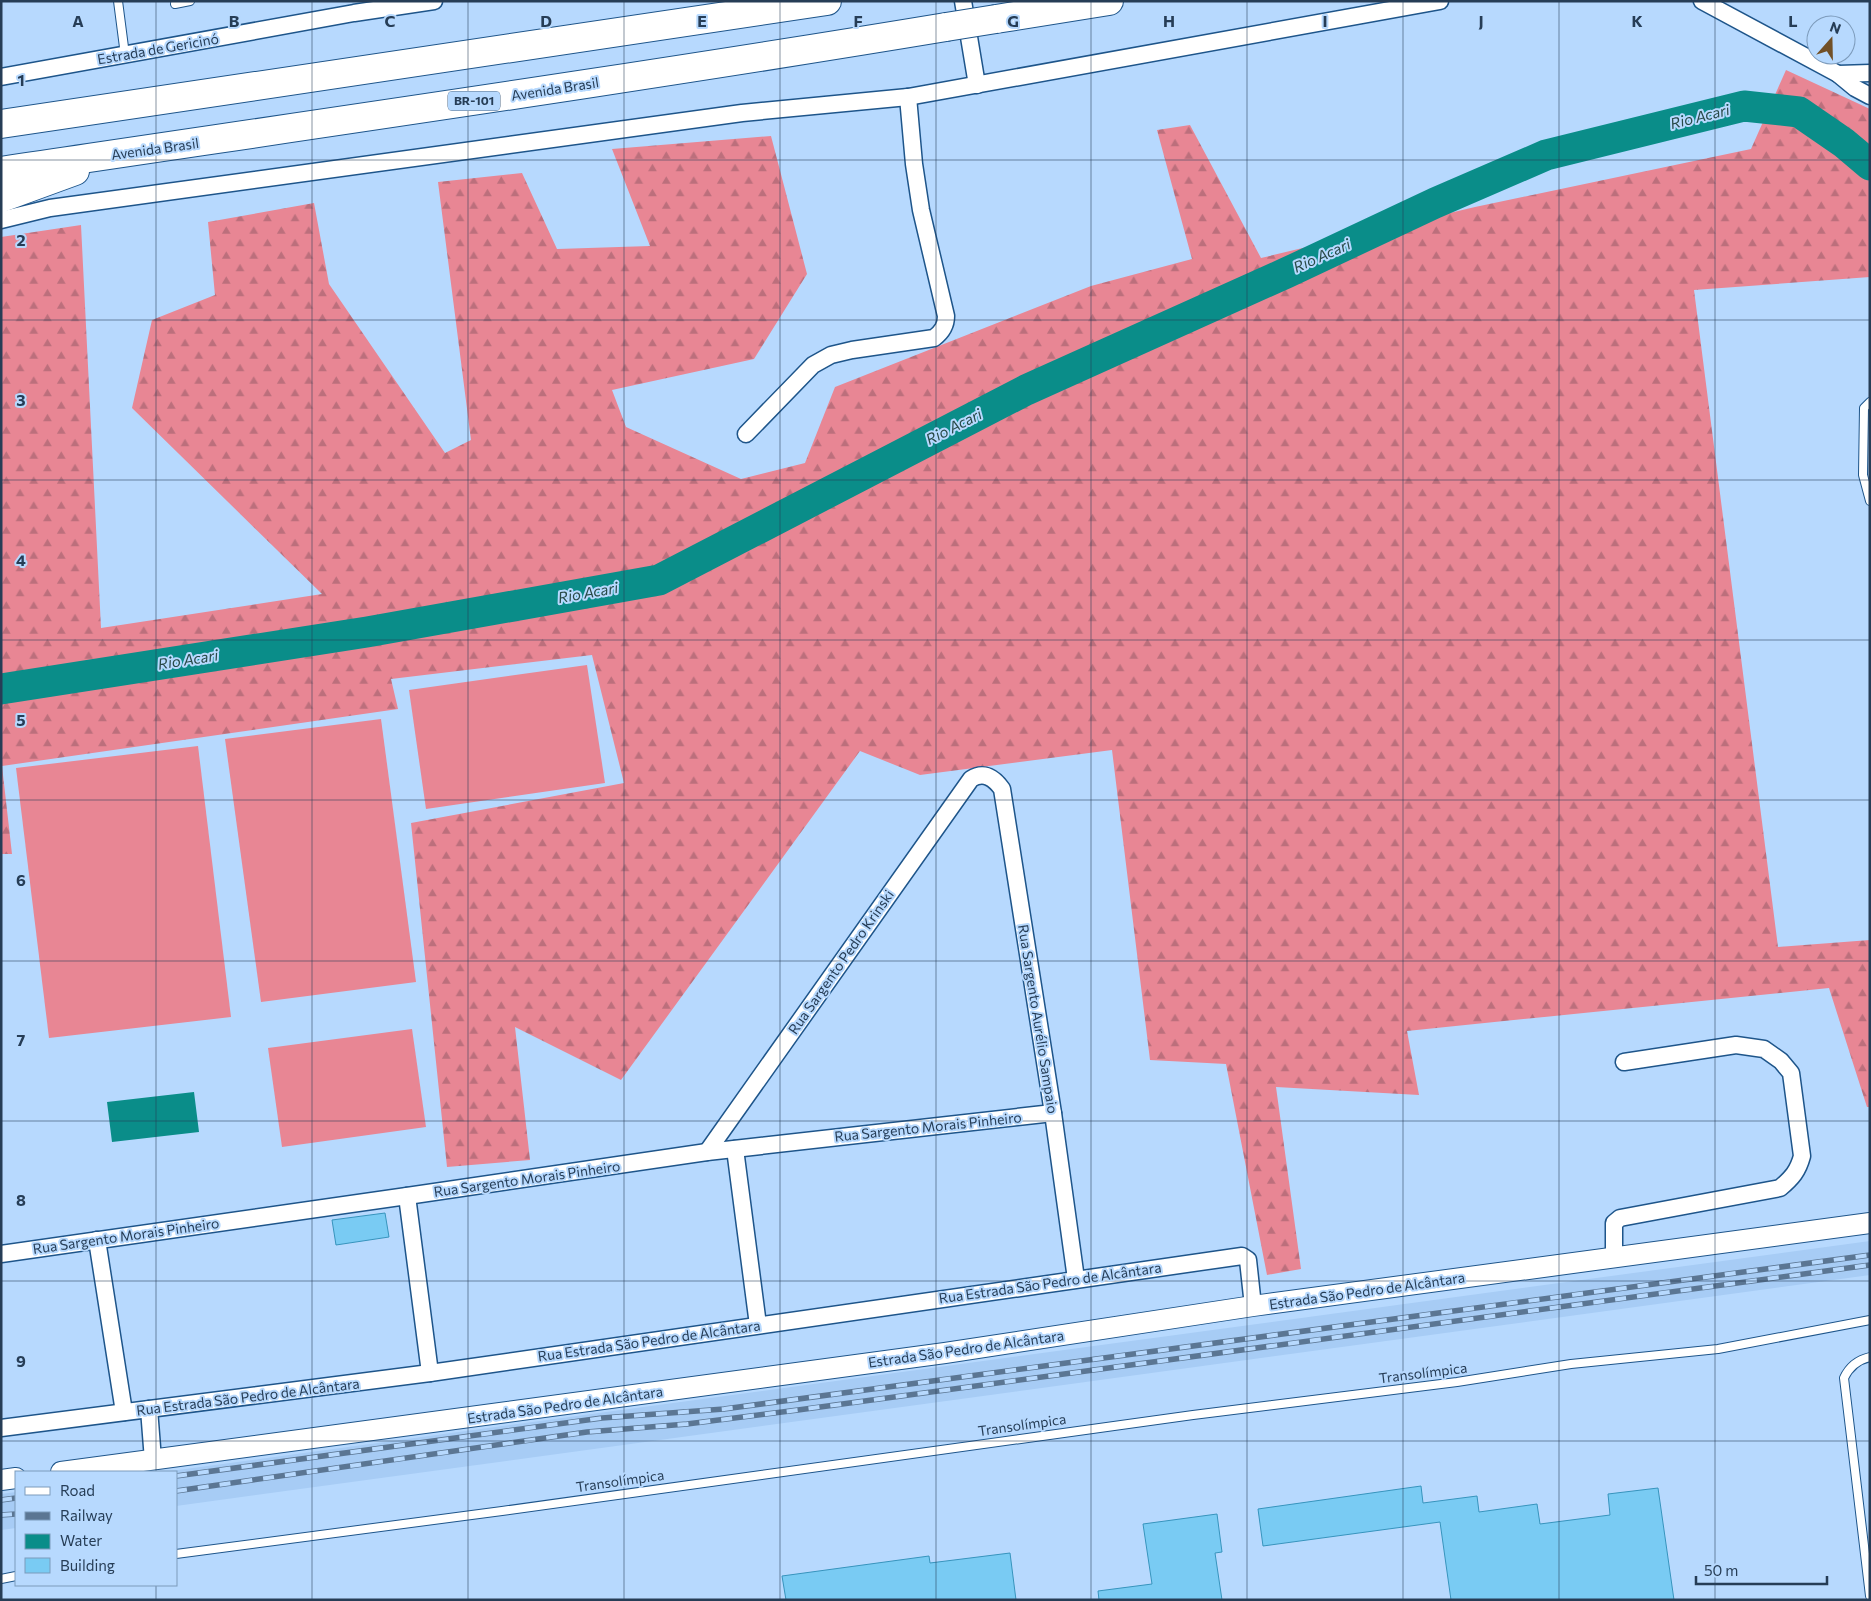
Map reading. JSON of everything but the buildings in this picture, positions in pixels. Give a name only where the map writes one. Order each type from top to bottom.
[{"type":"highway","points":[[1,124],[827,1]]},
{"type":"highway","name":"Avenida Brasil","points":[[1,171],[806,50],[1109,1]]},
{"type":"highway","points":[[1,198],[67,175],[110,155]]},
{"type":"street","name":"Estrada de Gericinó","points":[[1,77],[354,13],[434,1]]},
{"type":"street","points":[[963,1],[977,85]]},
{"type":"street","points":[[1,220],[50,208],[722,116],[908,97],[1440,1]]},
{"type":"street","points":[[1702,1],[1838,74],[1855,88],[1870,96]]},
{"type":"street","points":[[1838,74],[1870,73]]},
{"type":"street","points":[[746,434],[813,365],[831,354],[934,338],[945,327],[946,316],[920,201],[914,164],[908,97]]},
{"type":"street","name":"Rua Sargento Aurélio Sampaio","points":[[977,775],[987,776],[997,781],[1002,789],[1054,1114],[1076,1279]]},
{"type":"street","name":"Rua Sargento Pedro Krinski","points":[[707,1152],[965,787],[977,775]]},
{"type":"street","points":[[1614,1258],[1614,1223],[1620,1218],[1780,1188],[1792,1179],[1799,1168],[1802,1156],[1791,1073],[1781,1061],[1764,1048],[1736,1045],[1624,1062]]},
{"type":"street","name":"Rua Sargento Morais Pinheiro","points":[[1,1254],[707,1152],[1054,1114]]},
{"type":"street","points":[[735,1149],[758,1325]]},
{"type":"street","points":[[407,1196],[430,1373]]},
{"type":"street","name":"Estrada São Pedro de Alcântara","points":[[69,1471],[945,1353],[1252,1306],[1870,1223]]},
{"type":"street","points":[[98,1240],[124,1412]]},
{"type":"street","name":"Rua Estrada São Pedro de Alcântara","points":[[1,1428],[430,1373],[1242,1256],[1248,1260],[1252,1306]]},
{"type":"street","points":[[149,1409],[153,1460]]},
{"type":"street","points":[[1,1480],[15,1478]]},
{"type":"lane","points":[[118,1],[126,54]]},
{"type":"lane","points":[[175,4],[190,1]]},
{"type":"lane","points":[[1870,402],[1864,408],[1863,475],[1870,502]]},
{"type":"lane","name":"Transolímpica","points":[[178,1554],[502,1511],[1183,1416],[1457,1382],[1571,1364],[1718,1349],[1870,1320]]},
{"type":"lane","points":[[1870,1357],[1863,1358],[1849,1367],[1844,1378],[1870,1596]]},
{"type":"lane","points":[[1,1578],[15,1576]]},
{"type":"shaded area","points":[[1870,1241],[1870,1275],[178,1506],[178,1471],[170,1471]]},
{"type":"shaded area","points":[[15,1492],[15,1528],[1,1530],[1,1494]]},
{"type":"green space","points":[[1786,70],[1870,109],[1870,277],[1694,290],[1778,947],[1870,940],[1870,1107],[1867,1107],[1829,988],[1407,1031],[1419,1095],[1276,1087],[1301,1269],[1267,1275],[1226,1064],[1150,1060],[1112,750],[920,775],[860,751],[621,1080],[515,1027],[530,1160],[447,1167],[411,823],[624,783],[592,655],[391,679],[398,709],[2,766],[12,854],[1,854],[1,237],[81,225],[101,628],[322,594],[132,408],[152,320],[215,295],[208,222],[314,203],[329,284],[445,453],[471,440],[438,182],[522,173],[557,249],[650,246],[612,149],[771,136],[807,274],[754,359],[612,390],[626,427],[741,479],[805,463],[835,387],[1091,286],[1192,259],[1157,130],[1190,125],[1261,258],[1475,207],[1751,149]]},
{"type":"green space","points":[[587,665],[605,783],[426,809],[409,690]]},
{"type":"green space","points":[[381,719],[416,982],[261,1002],[225,739]]},
{"type":"green space","points":[[198,746],[231,1017],[49,1038],[16,768]]},
{"type":"green space","points":[[412,1029],[426,1127],[282,1147],[268,1048]]},
{"type":"water","points":[[194,1092],[199,1132],[112,1142],[107,1102]]},
{"type":"waterway","name":"Rio Acari","points":[[1,689],[367,632],[659,580],[1026,390],[1286,273],[1435,203],[1546,155],[1744,106],[1799,112],[1844,143],[1870,165]]},
{"type":"railway","points":[[178,1476],[602,1418],[724,1409],[1870,1255]]},
{"type":"railway","points":[[178,1491],[587,1432],[687,1424],[798,1410],[1870,1265]]},
{"type":"railway","points":[[1,1500],[15,1498]]},
{"type":"railway","points":[[1,1515],[15,1514]]}]
